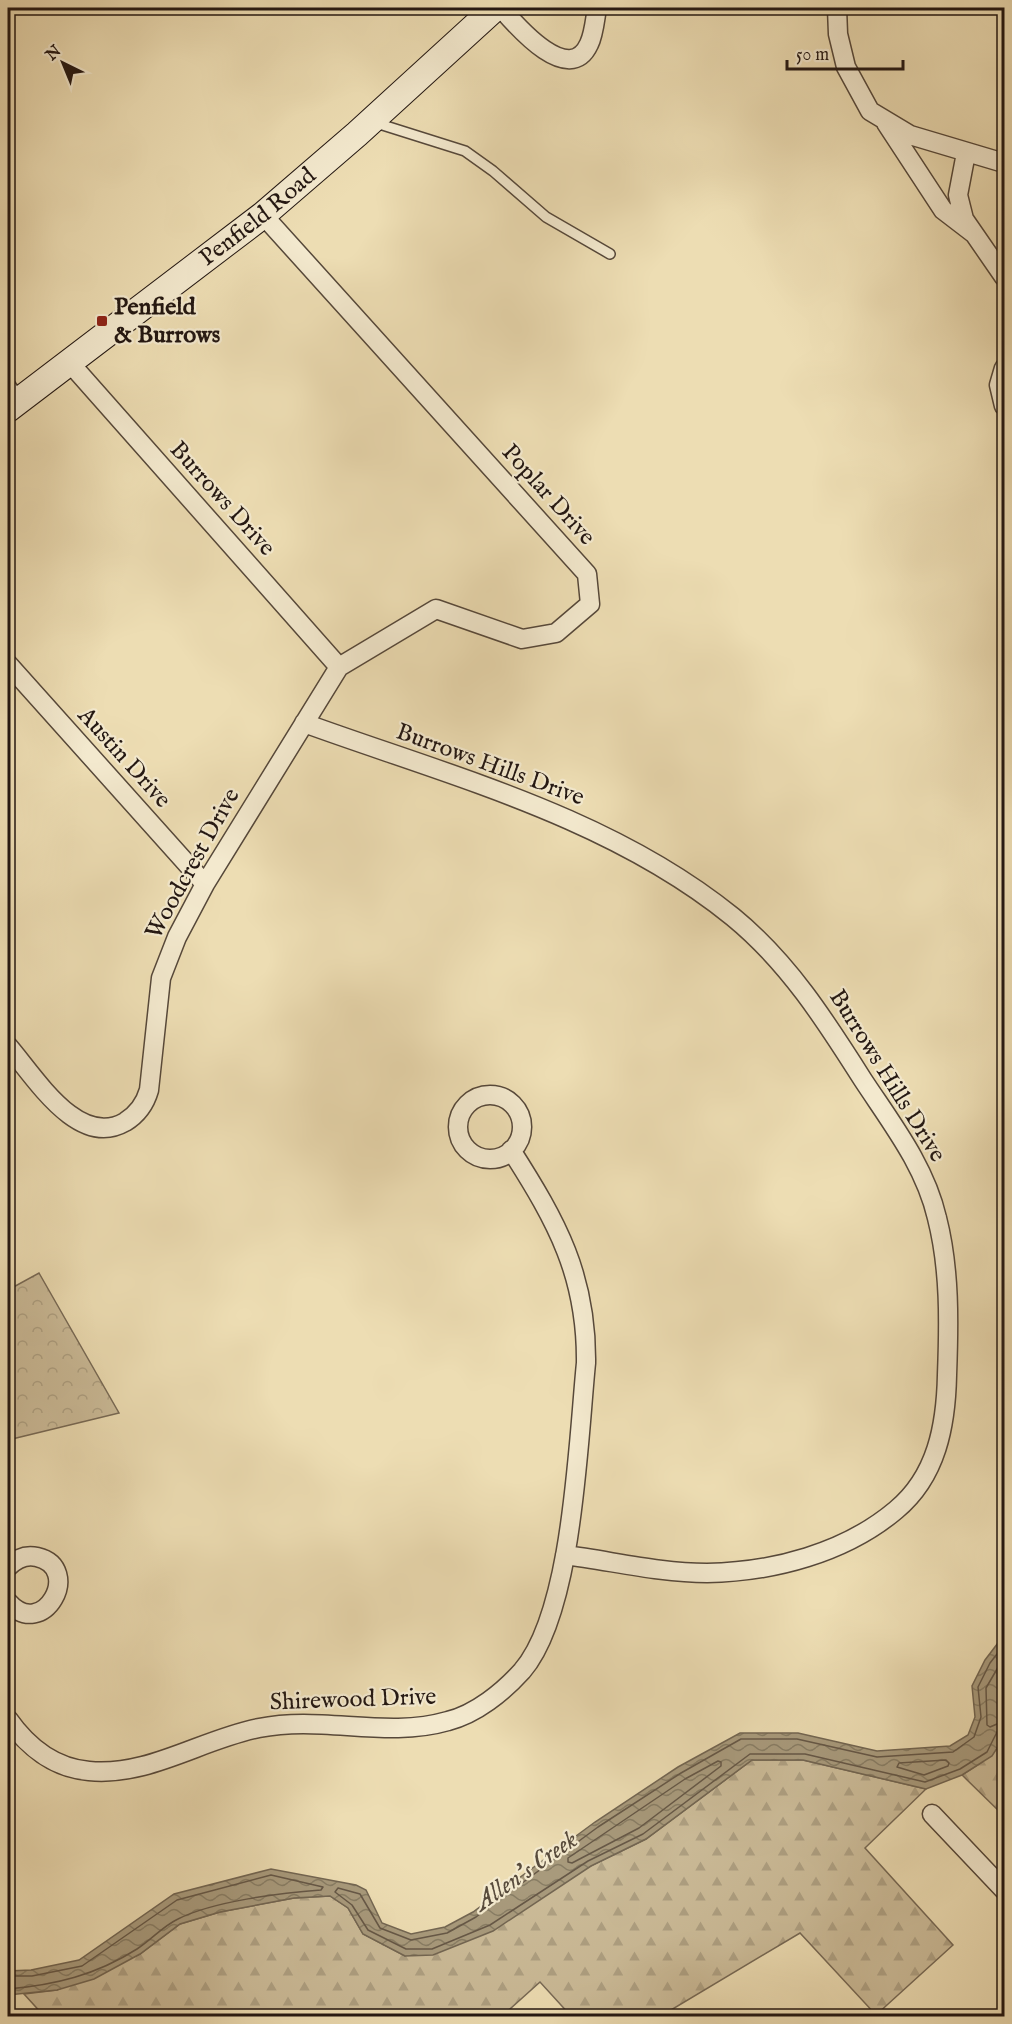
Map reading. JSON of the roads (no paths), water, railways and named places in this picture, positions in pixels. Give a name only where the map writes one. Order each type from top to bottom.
[{"type":"main road","name":"Penfield Road","points":[[12,397],[70,363],[263,214],[371,122],[495,8]]},
{"type":"street","points":[[501,8],[527,39],[547,53],[568,58],[580,55],[589,45],[597,8]]},
{"type":"street","points":[[837,8],[838,34],[846,67],[870,111],[910,135],[1005,163]]},
{"type":"street","points":[[884,119],[943,210],[973,233]]},
{"type":"street","points":[[966,153],[958,195],[964,219],[1005,277]]},
{"type":"street","name":"Poplar Drive","points":[[263,214],[587,574],[590,604],[556,633],[522,639],[436,609],[339,667]]},
{"type":"street","name":"Burrows Drive","points":[[70,363],[339,667]]},
{"type":"street","points":[[1005,368],[999,385],[1005,406]]},
{"type":"street","name":"Austin Drive","points":[[8,664],[205,884]]},
{"type":"street","name":"Woodcrest Drive","points":[[8,1046],[77,1121],[98,1130],[111,1128],[130,1119],[145,1103],[149,1090],[156,1013],[165,966],[177,937],[205,884],[339,667]]},
{"type":"street","name":"Burrows Hills Drive","points":[[304,723],[578,821],[658,865],[732,916],[785,966],[825,1019],[911,1152],[928,1188],[945,1256],[949,1328],[946,1400],[934,1457],[916,1490],[896,1510],[868,1530],[832,1548],[795,1560],[746,1571],[704,1573],[566,1555]]},
{"type":"street","name":"Shirewood Drive","points":[[8,1719],[33,1747],[53,1761],[87,1771],[109,1772],[136,1768],[227,1735],[260,1727],[323,1722],[389,1728],[422,1727],[450,1721],[500,1693],[523,1670],[541,1644],[566,1555],[586,1363],[582,1299],[554,1221],[511,1150]]},
{"type":"street","points":[[8,1567],[24,1556],[42,1558],[55,1570],[58,1589],[49,1606],[40,1611],[21,1612],[8,1602]]},
{"type":"street","points":[[932,1814],[1005,1890]]},
{"type":"lane","points":[[371,122],[465,151],[494,171],[546,217],[610,254]]},
{"type":"water","points":[[1004,1635],[1004,1717],[1001,1742],[992,1756],[962,1775],[926,1789],[803,1760],[752,1760],[646,1839],[591,1866],[493,1931],[433,1955],[405,1956],[363,1934],[348,1908],[330,1896],[294,1898],[220,1912],[180,1924],[140,1954],[94,1979],[57,1990],[8,1995],[8,1971],[31,1970],[79,1960],[174,1894],[271,1869],[356,1885],[366,1890],[382,1923],[411,1934],[445,1927],[473,1912],[595,1822],[678,1767],[740,1733],[798,1733],[877,1751],[950,1746],[968,1735],[975,1717],[972,1686],[985,1660]]},
{"type":"place","name":"Penfield & Burrows","points":[[102,321]]},
{"type":"water label","name":"Allen's Creek","points":[[526,1871]]}]
